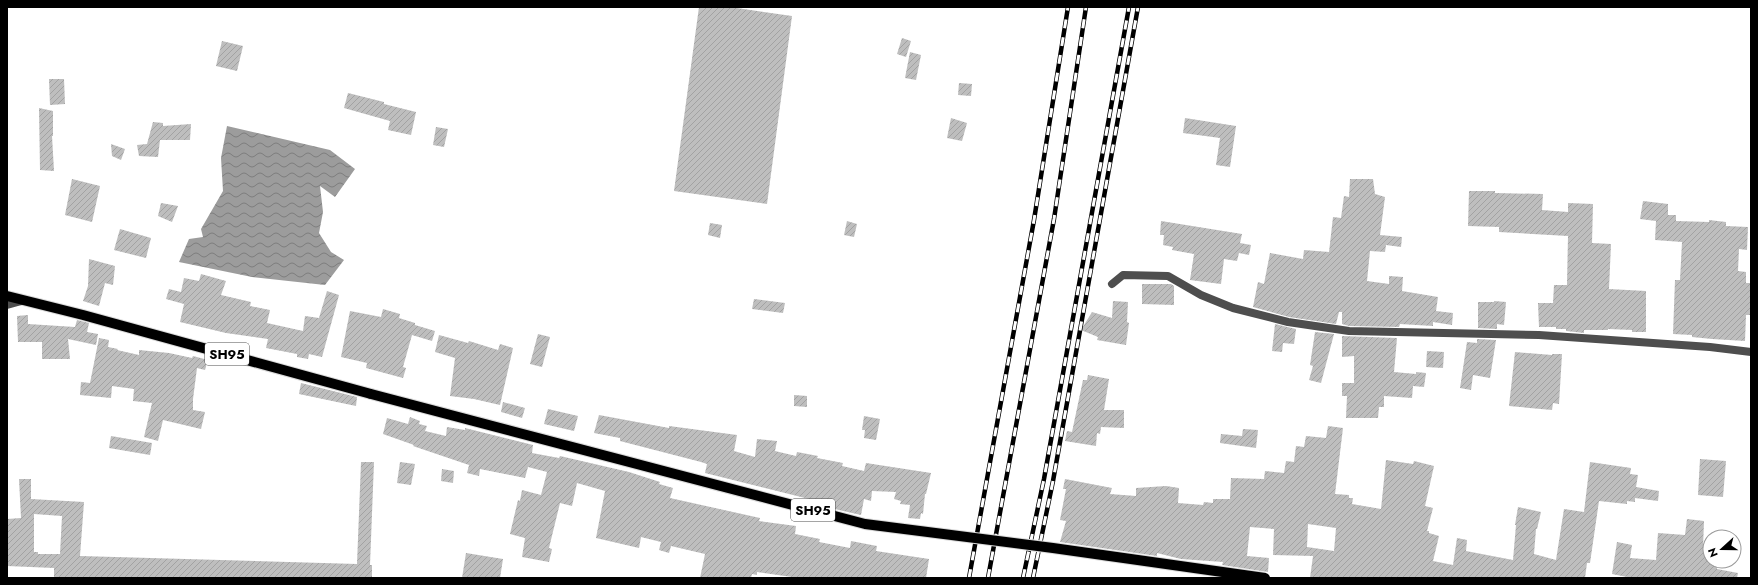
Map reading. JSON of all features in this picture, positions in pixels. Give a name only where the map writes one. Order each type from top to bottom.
[{"type":"main road","name":"SH95","points":[[7,296],[83,315],[371,394],[865,524],[1053,548],[1265,578]]},
{"type":"street","points":[[1112,284],[1124,275],[1168,276],[1201,295],[1233,308],[1288,322],[1349,331],[1539,335],[1710,347],[1751,352]]},
{"type":"street","points":[[7,306],[25,300]]},
{"type":"water","points":[[227,126],[330,150],[355,169],[335,197],[320,186],[323,212],[319,233],[331,252],[344,260],[325,285],[252,277],[179,262],[189,239],[203,237],[201,229],[223,191],[221,158]]},
{"type":"building","points":[[699,7],[730,7],[792,16],[767,204],[674,191]]},
{"type":"building","points":[[902,38],[911,41],[906,57],[897,54]]},
{"type":"building","points":[[222,41],[243,46],[237,71],[216,66]]},
{"type":"building","points":[[910,52],[921,55],[916,80],[905,78]]},
{"type":"building","points":[[49,79],[64,79],[65,104],[50,105]]},
{"type":"building","points":[[959,83],[972,84],[971,96],[958,95]]},
{"type":"building","points":[[348,93],[416,112],[411,135],[388,130],[390,121],[344,108]]},
{"type":"building","points":[[39,108],[53,111],[52,136],[54,171],[40,170]]},
{"type":"building","points":[[951,118],[967,123],[962,141],[947,138]]},
{"type":"building","points":[[1185,118],[1236,126],[1230,167],[1216,165],[1220,138],[1183,133]]},
{"type":"building","points":[[153,122],[163,123],[163,126],[191,124],[190,140],[160,140],[158,157],[139,156],[137,145],[147,144]]},
{"type":"building","points":[[436,127],[448,129],[444,147],[433,145]]},
{"type":"building","points":[[111,144],[125,149],[121,160],[112,156]]},
{"type":"building","points":[[72,179],[100,186],[92,222],[65,215]]},
{"type":"building","points":[[1350,179],[1373,179],[1375,194],[1385,197],[1380,235],[1402,237],[1401,247],[1386,245],[1385,252],[1370,251],[1367,281],[1389,284],[1389,276],[1403,277],[1402,291],[1438,297],[1436,311],[1453,313],[1452,325],[1433,322],[1433,326],[1400,324],[1399,327],[1349,326],[1342,324],[1342,312],[1339,312],[1336,324],[1289,317],[1253,307],[1258,282],[1264,284],[1270,253],[1303,259],[1304,250],[1329,252],[1333,217],[1341,218],[1344,196],[1349,197]]},
{"type":"building","points":[[1469,191],[1543,194],[1542,210],[1568,212],[1568,203],[1593,204],[1592,243],[1611,244],[1609,289],[1646,291],[1646,332],[1608,329],[1584,330],[1584,333],[1566,331],[1566,329],[1556,329],[1556,327],[1539,327],[1538,303],[1553,303],[1554,285],[1567,285],[1568,236],[1499,232],[1499,227],[1468,226]]},
{"type":"building","points":[[1643,201],[1668,204],[1668,215],[1676,215],[1676,221],[1709,222],[1709,220],[1726,222],[1726,226],[1748,227],[1747,250],[1739,249],[1738,271],[1746,272],[1746,283],[1750,283],[1750,315],[1746,315],[1745,341],[1712,339],[1692,337],[1692,335],[1673,334],[1675,280],[1680,280],[1682,242],[1655,240],[1656,221],[1640,219]]},
{"type":"building","points":[[161,203],[178,206],[172,222],[158,216]]},
{"type":"building","points":[[847,221],[857,224],[854,237],[844,235]]},
{"type":"building","points":[[1161,221],[1242,234],[1240,243],[1251,245],[1249,255],[1239,253],[1237,261],[1224,259],[1221,284],[1190,280],[1194,254],[1172,250],[1173,247],[1163,245],[1164,235],[1160,235]]},
{"type":"building","points":[[710,223],[722,225],[720,238],[708,235]]},
{"type":"building","points":[[120,229],[151,238],[146,258],[114,250]]},
{"type":"building","points":[[89,259],[115,266],[113,285],[105,283],[99,306],[83,301],[88,286]]},
{"type":"building","points":[[201,274],[226,281],[221,295],[251,302],[250,306],[270,310],[267,323],[303,331],[305,316],[319,318],[327,291],[339,295],[322,357],[309,354],[308,359],[297,357],[297,354],[266,348],[268,339],[226,333],[180,322],[184,304],[166,299],[169,289],[181,292],[184,278],[199,281]]},
{"type":"building","points":[[1142,284],[1171,284],[1174,286],[1174,305],[1142,304]]},
{"type":"building","points":[[754,299],[785,303],[783,313],[752,309]]},
{"type":"building","points":[[1113,301],[1128,302],[1127,322],[1129,323],[1126,345],[1097,340],[1098,337],[1081,330],[1092,312],[1112,318]]},
{"type":"building","points":[[1478,302],[1506,302],[1504,325],[1497,324],[1497,329],[1478,328]]},
{"type":"building","points":[[383,309],[400,314],[399,318],[415,323],[415,325],[435,331],[432,341],[412,335],[403,367],[406,368],[403,378],[366,368],[367,363],[341,357],[350,311],[381,317]]},
{"type":"building","points":[[28,315],[28,324],[75,327],[77,320],[89,323],[87,332],[98,334],[96,345],[68,339],[70,359],[42,359],[42,342],[18,342],[17,316]]},
{"type":"building","points":[[1275,324],[1296,329],[1294,344],[1283,343],[1282,352],[1272,351]]},
{"type":"building","points":[[1315,332],[1334,334],[1321,383],[1309,380],[1313,366],[1310,365]]},
{"type":"building","points":[[538,334],[550,337],[542,367],[530,364]]},
{"type":"building","points":[[439,335],[468,343],[469,341],[498,350],[500,344],[513,348],[500,405],[474,399],[450,396],[455,358],[435,352]]},
{"type":"building","points":[[1342,336],[1397,338],[1394,372],[1416,374],[1416,372],[1426,373],[1424,387],[1413,386],[1412,398],[1384,396],[1384,407],[1379,407],[1378,418],[1346,418],[1347,396],[1342,396],[1342,383],[1354,383],[1354,356],[1342,357]]},
{"type":"building","points":[[99,338],[109,340],[108,347],[139,355],[139,350],[169,353],[192,358],[193,356],[208,360],[205,370],[197,368],[193,399],[193,410],[205,412],[201,429],[163,420],[158,441],[144,437],[152,403],[133,401],[134,389],[112,386],[111,398],[80,395],[81,382],[90,383]]},
{"type":"building","points":[[1477,339],[1496,340],[1490,378],[1473,375],[1471,390],[1460,388],[1467,342],[1477,343]]},
{"type":"building","points":[[1427,351],[1444,352],[1443,368],[1426,367]]},
{"type":"building","points":[[1515,352],[1552,355],[1562,354],[1559,404],[1553,403],[1552,410],[1509,406]]},
{"type":"building","points":[[1088,375],[1109,379],[1104,410],[1124,410],[1124,428],[1101,427],[1100,434],[1097,433],[1096,446],[1065,441],[1067,431],[1072,432],[1083,380],[1087,380]]},
{"type":"building","points":[[301,383],[357,397],[356,406],[299,394]]},
{"type":"building","points":[[794,395],[807,396],[807,407],[794,406]]},
{"type":"building","points":[[503,402],[525,408],[522,418],[501,412]]},
{"type":"building","points":[[548,409],[578,416],[574,431],[544,424]]},
{"type":"building","points":[[599,415],[669,428],[669,426],[737,435],[734,451],[755,457],[757,439],[777,441],[775,451],[796,456],[797,452],[818,456],[817,458],[843,463],[842,466],[864,471],[866,463],[931,473],[925,494],[923,514],[921,513],[920,519],[908,518],[910,505],[900,504],[901,501],[894,499],[896,492],[872,491],[871,501],[864,499],[861,515],[817,505],[817,501],[705,473],[707,464],[620,441],[620,438],[594,433]]},
{"type":"building","points":[[864,416],[880,419],[876,440],[864,438],[865,430],[862,430]]},
{"type":"building","points":[[410,417],[420,421],[419,424],[427,426],[425,431],[446,436],[447,427],[465,430],[465,428],[533,445],[532,453],[559,458],[560,456],[629,472],[673,488],[670,498],[760,518],[759,521],[796,526],[795,534],[820,539],[819,542],[850,548],[851,541],[877,546],[876,551],[929,559],[926,578],[799,578],[757,572],[757,575],[752,574],[751,578],[700,578],[705,554],[671,546],[669,553],[659,550],[661,542],[641,537],[639,548],[596,538],[605,491],[577,483],[572,506],[560,503],[549,548],[552,549],[549,562],[522,557],[525,538],[510,534],[518,500],[520,501],[522,490],[541,495],[547,472],[528,467],[525,478],[480,469],[479,476],[467,473],[469,465],[383,434],[387,418],[408,424]]},
{"type":"building","points":[[1328,426],[1343,428],[1335,494],[1349,495],[1349,498],[1353,498],[1352,504],[1381,509],[1386,460],[1413,464],[1414,461],[1434,466],[1425,506],[1433,508],[1427,531],[1439,536],[1433,561],[1453,565],[1457,538],[1467,540],[1466,551],[1513,560],[1515,525],[1518,507],[1541,512],[1536,529],[1534,554],[1556,560],[1564,509],[1584,512],[1590,462],[1631,468],[1630,474],[1638,475],[1636,487],[1659,491],[1658,501],[1635,498],[1635,502],[1627,501],[1627,504],[1599,501],[1590,563],[1587,563],[1585,578],[1310,578],[1313,556],[1273,555],[1274,529],[1250,527],[1247,556],[1269,558],[1268,572],[1222,565],[1223,562],[1181,559],[1157,553],[1157,556],[1060,542],[1066,521],[1060,520],[1066,489],[1063,489],[1065,479],[1112,488],[1110,494],[1136,496],[1136,488],[1166,486],[1179,488],[1178,503],[1203,505],[1204,502],[1213,503],[1213,499],[1230,499],[1231,478],[1264,479],[1265,471],[1284,473],[1286,461],[1294,462],[1296,446],[1304,447],[1306,436],[1326,438]],"holes":[[[1308,524],[1336,528],[1334,551],[1307,547]]]},
{"type":"building","points":[[1243,429],[1258,430],[1256,448],[1220,443],[1221,434],[1242,436]]},
{"type":"building","points":[[111,436],[152,443],[150,455],[109,448]]},
{"type":"building","points":[[1700,459],[1726,461],[1723,497],[1698,495]]},
{"type":"building","points":[[361,462],[374,462],[370,565],[372,565],[372,578],[54,578],[54,568],[7,566],[7,519],[21,518],[19,479],[31,479],[31,499],[84,502],[80,556],[357,564]],"holes":[[[34,514],[62,516],[60,554],[38,554],[38,552],[34,552]]]},
{"type":"building","points":[[400,462],[415,464],[411,485],[397,483]]},
{"type":"building","points":[[442,469],[454,471],[453,483],[441,481]]},
{"type":"building","points":[[1687,519],[1704,521],[1704,529],[1702,529],[1702,569],[1717,569],[1738,573],[1737,578],[1646,578],[1627,577],[1612,574],[1617,542],[1632,545],[1630,558],[1656,560],[1658,533],[1685,535]]},
{"type":"building","points":[[466,553],[503,559],[500,578],[462,578]]},
{"type":"railway","points":[[969,578],[1034,220],[1068,7]]},
{"type":"railway","points":[[988,578],[1054,219],[1086,7]]},
{"type":"railway","points":[[1023,578],[1044,479],[1129,7]]},
{"type":"railway","points":[[1033,578],[1053,481],[1138,7]]}]
